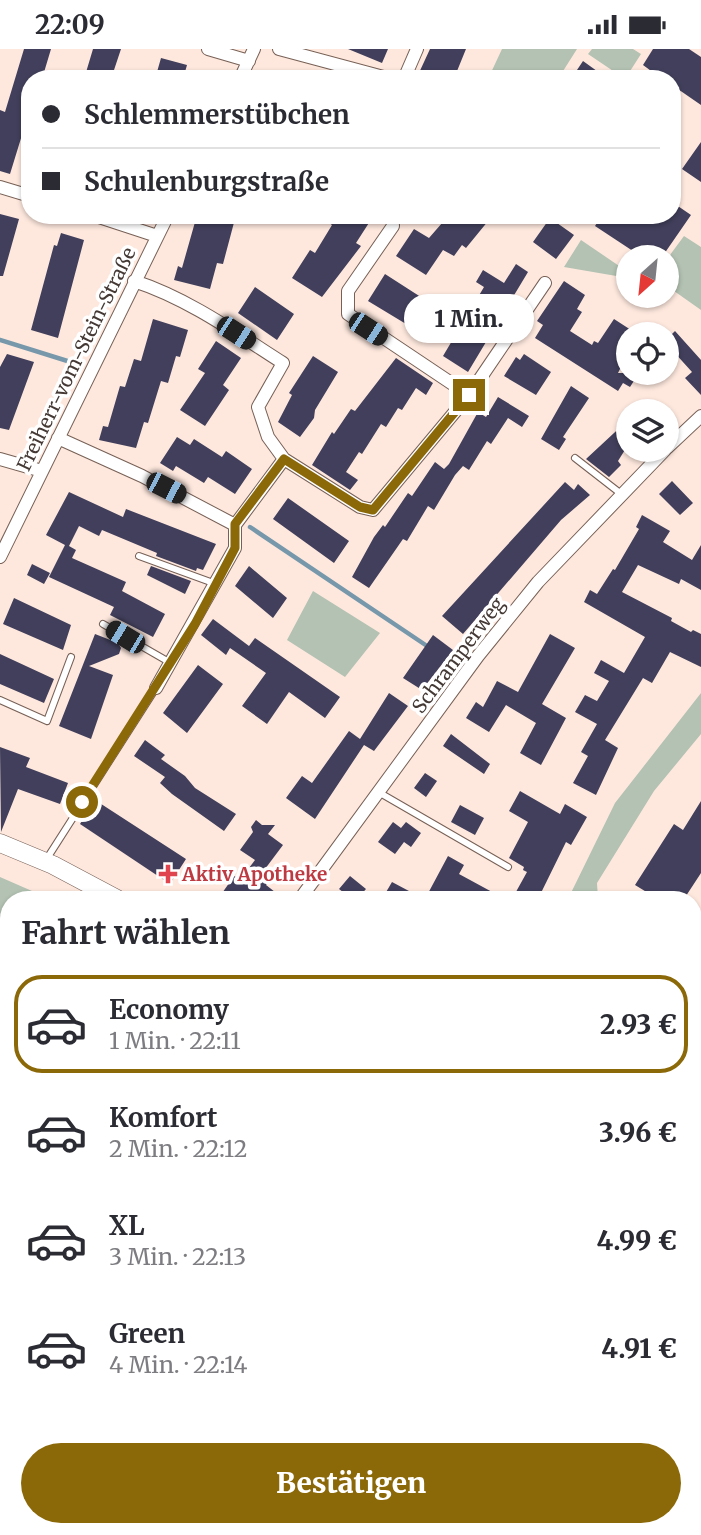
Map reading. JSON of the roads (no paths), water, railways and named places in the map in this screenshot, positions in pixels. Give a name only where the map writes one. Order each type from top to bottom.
[{"type":"street","points":[[208,49],[252,55]]},
{"type":"street","points":[[279,49],[357,70]]},
{"type":"street","points":[[408,70],[416,49]]},
{"type":"street","points":[[0,187],[21,193]]},
{"type":"street","points":[[120,224],[157,236]]},
{"type":"street","name":"Freiherr-vom-Stein-Straße","points":[[0,557],[163,224]]},
{"type":"street","points":[[393,224],[348,291],[348,314],[469,395]]},
{"type":"street","points":[[134,281],[153,287],[217,321],[283,363],[258,407],[268,437],[284,459],[360,507],[373,510],[469,395],[545,283]]},
{"type":"street","name":"Schramperweg","points":[[679,437],[701,416]]},
{"type":"street","points":[[58,438],[142,476],[235,524]]},
{"type":"street","points":[[0,459],[42,471]]},
{"type":"street","points":[[156,688],[235,548],[235,524],[284,459]]},
{"type":"street","name":"Schramperweg","points":[[306,891],[478,656],[538,582],[652,462]]},
{"type":"street","points":[[0,843],[46,862],[102,891]]},
{"type":"lane","points":[[575,458],[620,493]]},
{"type":"lane","points":[[139,556],[216,584]]},
{"type":"lane","points":[[103,624],[169,662]]},
{"type":"lane","points":[[0,700],[47,721],[71,657]]},
{"type":"lane","points":[[46,862],[156,688]]},
{"type":"lane","points":[[380,793],[508,867]]},
{"type":"waterway","points":[[0,340],[77,364]]},
{"type":"waterway","points":[[250,527],[430,648]]},
{"type":"place","name":"Aktiv Apotheke","points":[[168,874]]}]
